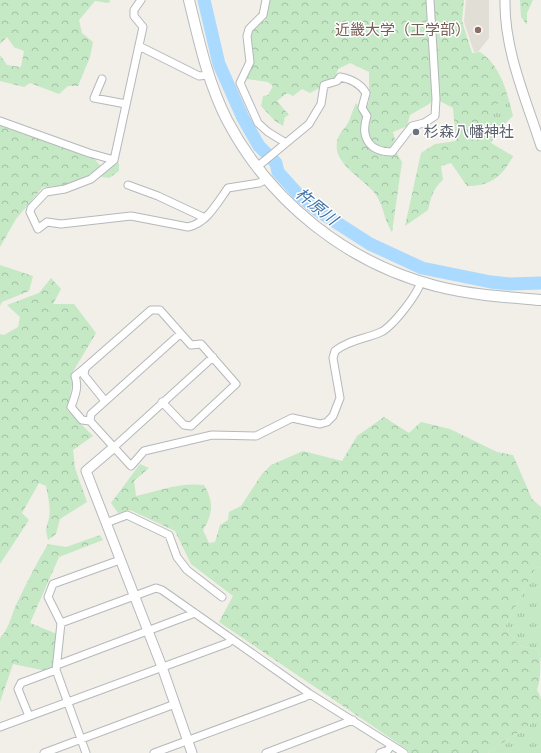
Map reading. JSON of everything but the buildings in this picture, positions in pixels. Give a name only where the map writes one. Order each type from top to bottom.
[{"type":"main road","points":[[189,0],[209,75],[227,120],[242,146],[266,179],[316,228],[343,247],[374,263],[421,282],[477,294],[541,300]]},
{"type":"street","points":[[141,0],[134,10],[134,16],[143,27],[114,160],[91,179],[65,189],[46,192],[31,208],[30,212],[38,229],[47,222],[61,224],[131,216],[188,227],[197,225],[205,218],[228,188],[259,183],[266,179]]},
{"type":"street","points":[[266,0],[263,15],[249,29],[247,36],[250,62],[240,83],[258,123],[268,132],[286,143]]},
{"type":"street","points":[[257,167],[310,124],[321,104],[324,85],[337,81],[340,77],[352,80],[366,93],[362,108],[366,116],[363,128],[368,143],[372,147],[383,152],[392,152],[412,126],[424,123],[435,116],[436,99],[430,0]]},
{"type":"street","points":[[506,0],[505,14],[511,52],[541,146]]},
{"type":"street","points":[[139,46],[199,76],[209,75]]},
{"type":"street","points":[[102,79],[94,98],[126,104]]},
{"type":"street","points":[[0,121],[90,154],[114,160]]},
{"type":"street","points":[[128,186],[158,196],[205,218]]},
{"type":"street","points":[[162,402],[184,425],[191,426],[236,384],[201,344],[191,345],[160,310],[151,310],[75,376],[78,382],[71,407],[82,420],[90,421],[131,466],[144,451],[212,435],[256,436],[292,418],[320,424],[327,422],[332,416],[340,398],[333,358],[335,351],[346,344],[381,332],[390,326],[417,291],[421,282]]},
{"type":"street","points":[[90,421],[91,414],[180,334]]},
{"type":"street","points":[[192,753],[162,667],[86,471],[213,357]]},
{"type":"street","points":[[85,368],[84,375],[105,401]]},
{"type":"street","points":[[106,523],[128,515],[169,535],[177,557],[187,570],[222,597]]},
{"type":"street","points":[[86,753],[57,667],[61,623],[48,596],[52,584],[120,560]]},
{"type":"street","points":[[61,623],[133,595],[156,588],[195,613],[310,694],[404,753]]},
{"type":"street","points":[[29,716],[18,689],[21,683],[57,667],[195,613]]},
{"type":"street","points":[[0,728],[228,643],[232,639]]},
{"type":"street","points":[[154,753],[310,694]]},
{"type":"street","points":[[44,753],[174,704]]},
{"type":"street","points":[[266,753],[353,720]]},
{"type":"street","points":[[380,753],[388,750],[391,745]]},
{"type":"shaded area","name":"近畿大学（工学部）","points":[[466,0],[489,0],[489,38],[478,52],[474,52],[464,22]]},
{"type":"green space","points":[[0,0],[110,0],[109,3],[95,1],[79,20],[82,33],[93,42],[90,57],[78,86],[68,86],[59,94],[30,83],[24,87],[0,81],[0,55],[7,65],[21,67],[24,51],[14,47],[7,37],[0,44]]},
{"type":"green space","points":[[270,0],[427,0],[434,99],[429,104],[410,115],[407,126],[393,132],[395,140],[390,148],[377,147],[369,139],[365,108],[369,102],[369,72],[350,63],[338,69],[334,80],[310,93],[302,89],[293,96],[287,93],[277,101],[289,115],[285,117],[283,126],[275,121],[261,106],[263,96],[268,95],[273,86],[268,82],[246,79],[253,63],[251,43],[252,32],[254,27],[265,21]]},
{"type":"green space","points":[[431,0],[464,0],[462,21],[472,53],[480,52],[490,60],[500,75],[507,93],[502,96],[484,128],[497,131],[491,143],[513,156],[500,175],[489,182],[475,186],[467,186],[451,163],[441,166],[443,180],[431,197],[428,210],[405,226],[421,153],[435,144],[456,141],[453,108],[438,100]]},
{"type":"green space","points":[[520,0],[533,0],[527,13],[527,25],[521,17]]},
{"type":"green space","points":[[507,93],[513,116],[497,131],[483,128],[502,96]]},
{"type":"green space","points":[[356,103],[365,116],[361,127],[369,148],[390,156],[396,152],[402,162],[392,232],[377,196],[348,168],[338,154],[338,138],[348,123]]},
{"type":"green space","points":[[0,122],[93,157],[104,170],[115,160],[119,164],[119,171],[109,178],[91,175],[63,186],[43,187],[16,219],[0,247]]},
{"type":"green space","points":[[0,265],[33,276],[29,291],[2,302],[0,306]]},
{"type":"green space","points":[[51,278],[61,289],[53,304],[74,304],[96,333],[71,375],[72,385],[67,410],[93,436],[73,450],[75,468],[87,502],[60,519],[56,534],[48,540],[46,530],[50,514],[48,498],[46,486],[39,483],[22,513],[29,520],[0,564],[0,334],[4,335],[18,327],[20,317],[7,305],[39,293]]},
{"type":"green space","points":[[384,417],[409,433],[421,422],[450,429],[497,452],[513,455],[532,499],[541,507],[541,567],[535,569],[505,627],[519,646],[539,650],[540,670],[537,690],[541,698],[541,717],[488,753],[409,753],[408,750],[219,622],[233,596],[191,564],[175,531],[130,510],[118,513],[111,503],[140,464],[149,468],[134,481],[136,496],[178,486],[195,484],[204,485],[211,502],[211,508],[209,519],[203,530],[209,543],[215,542],[220,525],[228,520],[229,512],[241,506],[262,474],[271,465],[303,451],[342,461],[357,436]]},
{"type":"green space","points":[[100,535],[103,540],[59,557],[30,623],[57,634],[52,668],[42,670],[13,664],[0,702],[0,638],[8,627],[16,605],[48,544],[66,547]]},
{"type":"green space","points":[[541,567],[541,663],[539,650],[519,646],[505,627],[535,569]]},
{"type":"green space","points":[[541,717],[541,753],[488,753]]},
{"type":"waterway","name":"杵原川","points":[[204,0],[219,64],[243,118],[259,146],[276,163],[278,172],[298,194],[317,210],[370,244],[422,268],[491,282],[510,284],[541,283]]},
{"type":"place","name":"近畿大学（工学部）","points":[[478,30]]},
{"type":"place","name":"杉森八幡神社","points":[[416,132]]}]
